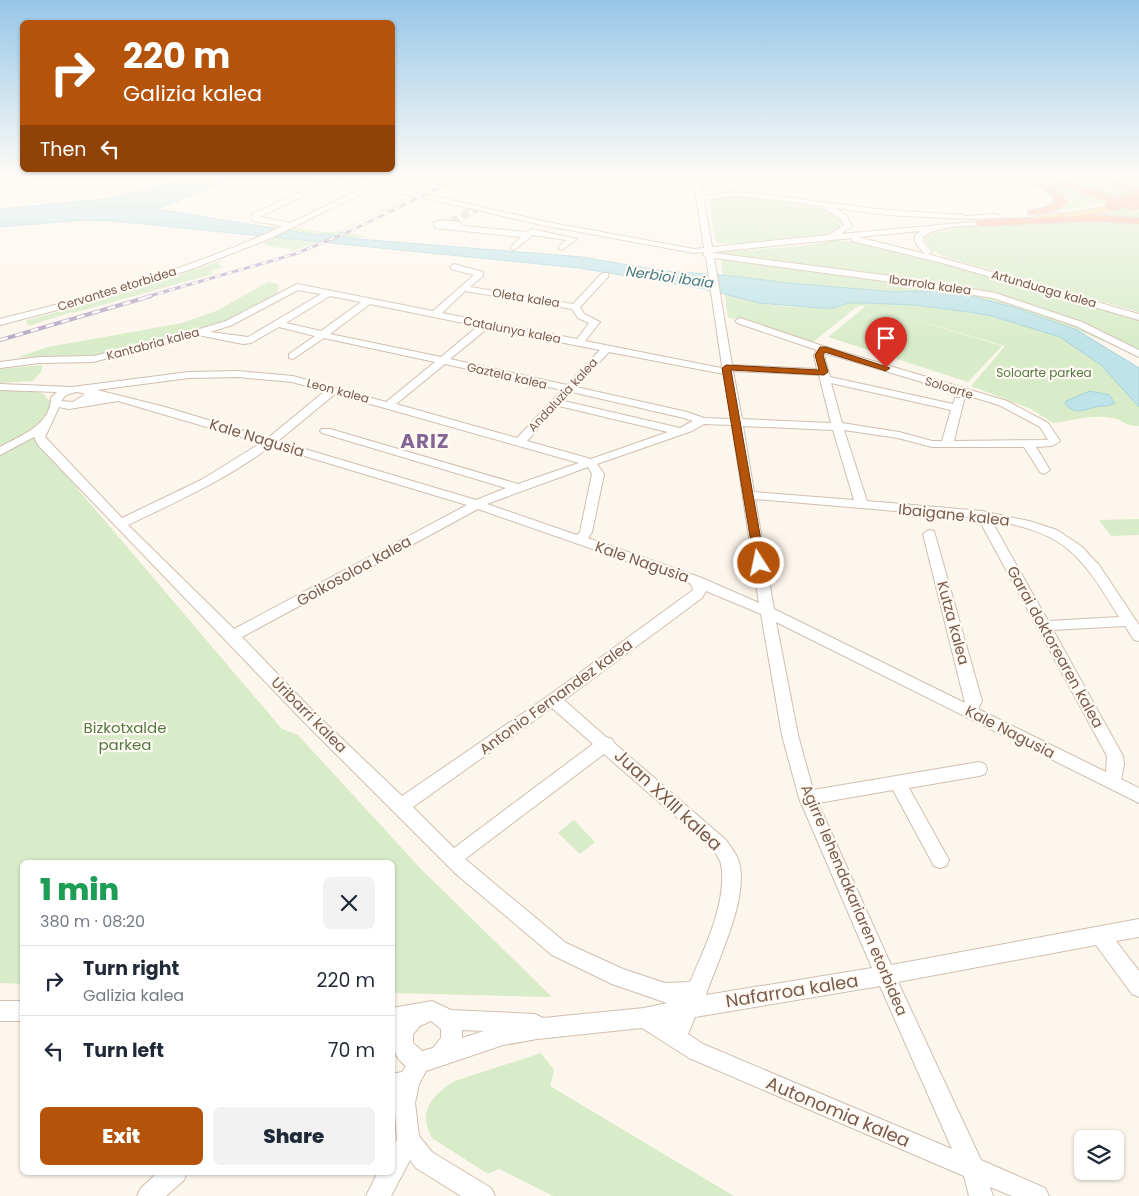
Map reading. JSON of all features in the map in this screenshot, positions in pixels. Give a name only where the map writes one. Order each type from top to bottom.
[{"type":"street","name":"Cervantes etorbidea","points":[[0,322],[153,279],[275,233]]},
{"type":"street","points":[[515,233],[573,239],[562,248]]},
{"type":"street","points":[[594,233],[710,256],[738,247]]},
{"type":"street","name":"Agirre lehendakariaren etorbidea","points":[[705,233],[773,648],[790,735],[807,798],[925,1066],[973,1169],[981,1196]]},
{"type":"street","points":[[832,236],[837,233]]},
{"type":"street","points":[[684,250],[699,247],[706,239],[720,246],[738,247],[864,233]]},
{"type":"street","name":"Artunduaga kalea","points":[[873,233],[880,242],[888,246]]},
{"type":"street","name":"Artunduaga kalea","points":[[908,233],[913,242],[949,262]]},
{"type":"street","points":[[923,233],[920,234],[919,241],[928,252]]},
{"type":"street","points":[[514,248],[529,234]]},
{"type":"street","name":"Artunduaga kalea","points":[[832,236],[862,240],[949,262],[1139,317]]},
{"type":"street","name":"Ibarrola kalea","points":[[710,256],[899,280],[995,296],[1079,324],[1139,354]]},
{"type":"street","points":[[435,314],[480,274],[454,267]]},
{"type":"street","points":[[575,307],[605,275]]},
{"type":"street","name":"Catalunya kalea","points":[[297,287],[606,349],[727,370],[825,376],[955,408]]},
{"type":"street","name":"Kantabria kalea","points":[[0,365],[34,360],[71,360],[107,357],[197,333],[239,318],[297,287]]},
{"type":"street","name":"Oleta kalea","points":[[463,288],[575,307],[581,316],[595,322],[579,343]]},
{"type":"street","points":[[197,333],[243,341],[252,340],[329,293]]},
{"type":"street","points":[[293,356],[369,301]]},
{"type":"street","name":"Soloarte","points":[[740,321],[823,349],[1003,403],[1044,424],[1054,441],[1048,444]]},
{"type":"street","name":"Gaztela kalea","points":[[278,324],[687,415],[702,421],[736,424],[837,426],[876,430],[932,444],[1048,444]]},
{"type":"street","points":[[389,405],[485,325]]},
{"type":"street","name":"Andaluzia kalea","points":[[520,442],[606,349]]},
{"type":"street","points":[[823,349],[819,355],[837,426],[862,505]]},
{"type":"street","name":"Leon kalea","points":[[80,390],[189,374],[238,374],[292,379],[334,389],[590,462]]},
{"type":"street","points":[[118,398],[128,392],[138,382]]},
{"type":"street","points":[[0,388],[30,387],[80,390],[90,393],[87,399],[75,404],[0,452]]},
{"type":"street","name":"Kale Nagusia","points":[[30,387],[62,405],[118,398]]},
{"type":"street","points":[[120,524],[196,489],[235,466],[269,442],[334,389]]},
{"type":"street","points":[[46,423],[56,400],[62,393],[80,390]]},
{"type":"street","name":"Kale Nagusia","points":[[80,390],[118,398],[476,504],[696,581],[768,612],[1139,796]]},
{"type":"street","points":[[947,444],[955,408],[962,392]]},
{"type":"street","points":[[557,402],[679,432]]},
{"type":"street","name":"Goikosoloa kalea","points":[[232,636],[476,504],[517,487],[679,432],[702,421]]},
{"type":"street","name":"Uribarri kalea","points":[[46,423],[39,437],[42,443],[309,717],[402,806],[452,859],[559,949],[619,978],[686,1002]]},
{"type":"street","points":[[326,431],[517,487]]},
{"type":"street","points":[[1028,444],[1044,470]]},
{"type":"street","points":[[580,540],[586,532],[598,474],[590,462]]},
{"type":"street","name":"Ibaigane kalea","points":[[748,495],[982,515],[1029,525],[1062,538],[1086,557],[1106,584],[1128,622],[1139,636]]},
{"type":"street","name":"Garai doktorearen kalea","points":[[982,515],[1115,756],[1116,765],[1112,782]]},
{"type":"street","name":"Kutza kalea","points":[[929,534],[974,701],[969,711]]},
{"type":"street","name":"Antonio Fernandez kalea","points":[[402,806],[554,700],[697,595],[700,590],[696,581]]},
{"type":"street","points":[[1044,626],[1128,622]]},
{"type":"street","name":"Juan XXIII kalea","points":[[554,700],[606,743],[720,845],[730,861],[731,889],[720,929],[686,1002],[676,1039]]},
{"type":"street","points":[[452,859],[606,743]]},
{"type":"street","points":[[807,798],[979,768]]},
{"type":"street","points":[[898,783],[940,860]]},
{"type":"street","name":"Nafarroa kalea","points":[[444,1054],[503,1035],[563,1026],[644,1018],[686,1002],[886,975],[1139,928]]},
{"type":"street","points":[[1100,936],[1139,987]]},
{"type":"street","points":[[0,1011],[20,1011]]},
{"type":"street","points":[[395,1017],[420,1013],[432,1011],[439,1013],[448,1020],[452,1030],[452,1039],[444,1054],[437,1059],[420,1062],[412,1059],[398,1042],[402,1041],[405,1027],[410,1020],[420,1013]]},
{"type":"street","name":"Autonomia kalea","points":[[644,1018],[696,1051],[973,1169],[1015,1185],[1037,1196]]},
{"type":"street","name":"Nafarroa kalea","points":[[448,1020],[478,1020],[563,1026]]},
{"type":"street","points":[[420,1062],[401,1083],[408,1141],[424,1160],[483,1196]]},
{"type":"street","points":[[395,1165],[408,1141]]},
{"type":"street","points":[[152,1195],[173,1175]]},
{"type":"street","points":[[378,1196],[390,1175]]},
{"type":"green space","points":[[296,233],[350,233],[365,236],[358,239]]},
{"type":"green space","points":[[714,233],[829,233],[797,239],[758,243],[716,242]]},
{"type":"green space","points":[[935,233],[1139,233],[1139,312],[939,254],[929,246],[925,238]]},
{"type":"green space","points":[[274,238],[317,242],[292,251],[288,251],[291,249],[272,247],[263,243]]},
{"type":"green space","points":[[835,240],[882,246],[1139,317],[1139,356],[1077,330],[1013,307],[962,294],[927,291],[896,292],[788,283],[723,275],[722,258],[718,252],[804,246]]},
{"type":"green space","points":[[220,261],[217,263],[223,268],[210,271],[213,274],[72,312],[29,326],[25,321],[139,289]]},
{"type":"green space","points":[[268,282],[278,284],[278,293],[234,318],[207,328],[97,355],[16,358],[48,347],[182,323],[216,311]]},
{"type":"green space","name":"Soloarte parkea","points":[[725,295],[753,302],[810,308],[838,307],[860,302],[927,306],[973,312],[1018,322],[1059,337],[1093,358],[1139,407],[1139,426],[1105,417],[1090,417],[1053,423],[1031,409],[971,386],[1005,346],[869,306],[1002,346],[968,382],[828,337],[866,306],[858,306],[813,342],[740,319],[728,318]]},
{"type":"green space","points":[[42,365],[42,371],[33,381],[0,383],[0,369]]},
{"type":"green space","name":"Bizkotxalde parkea","points":[[22,388],[44,394],[51,403],[45,417],[31,434],[282,729],[298,735],[421,869],[552,997],[395,993],[395,860],[20,860],[20,984],[0,983],[0,390]]},
{"type":"green space","points":[[1139,519],[1139,535],[1111,536],[1099,520]]},
{"type":"green space","points":[[574,820],[595,842],[580,854],[558,833]]},
{"type":"green space","points":[[541,1053],[554,1070],[550,1086],[734,1196],[553,1196],[499,1169],[488,1174],[432,1138],[426,1120],[429,1105],[447,1086],[455,1081]]},
{"type":"water","name":"Nerbioi ibaia","points":[[230,233],[325,234],[358,239],[582,257],[664,271],[723,275],[788,283],[896,292],[927,291],[962,294],[1013,307],[1077,330],[1139,368],[1139,407],[1101,365],[1060,337],[992,316],[914,305],[849,303],[834,308],[819,308],[759,303],[704,289],[579,268]]},
{"type":"water","points":[[1090,391],[1109,395],[1115,403],[1079,411],[1072,410],[1065,404],[1066,401]]},
{"type":"railway","points":[[146,297],[295,254],[346,233]]},
{"type":"railway","points":[[0,340],[151,296]]},
{"type":"district","name":"ARIZ","points":[[425,441]]},
{"type":"route","points":[[759,563],[726,368],[824,372],[819,355],[823,349],[886,368]]}]
